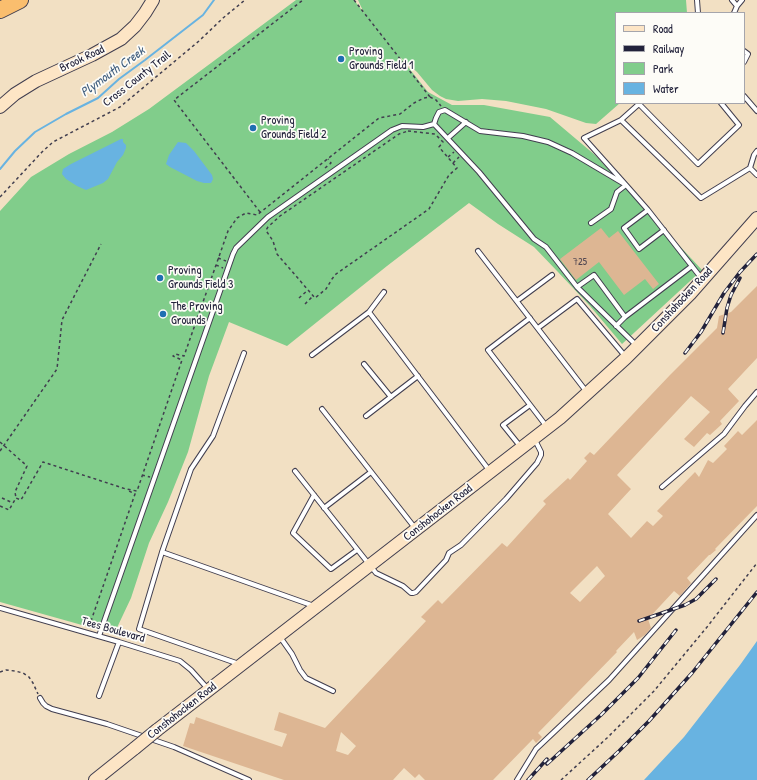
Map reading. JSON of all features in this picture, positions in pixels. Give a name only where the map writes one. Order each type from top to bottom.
[{"type":"highway","points":[[0,10],[20,0]]},
{"type":"main road","name":"Brook Road","points":[[0,107],[15,94],[36,80],[92,55],[122,39],[146,13],[153,0]]},
{"type":"main road","name":"Conshohocken Road","points":[[95,780],[157,730],[560,418],[626,358],[690,294],[757,218]]},
{"type":"lane","points":[[697,0],[698,12]]},
{"type":"lane","points":[[732,0],[737,6]]},
{"type":"lane","points":[[734,12],[742,0]]},
{"type":"lane","points":[[745,52],[748,54],[745,60]]},
{"type":"lane","points":[[745,97],[757,111]]},
{"type":"lane","points":[[639,104],[621,120],[584,138],[648,210],[702,280]]},
{"type":"lane","points":[[641,104],[698,164],[739,124],[722,104]]},
{"type":"lane","points":[[434,124],[439,112],[445,110],[480,131],[523,136],[548,142],[572,153],[626,185]]},
{"type":"lane","points":[[621,120],[701,198],[750,168],[754,155],[757,151]]},
{"type":"lane","points":[[448,138],[466,122]]},
{"type":"lane","points":[[434,124],[479,172],[534,239],[546,247],[577,288],[637,347]]},
{"type":"lane","points":[[99,636],[236,248],[268,217],[392,130],[402,126],[423,126],[434,124]]},
{"type":"lane","points":[[750,168],[757,175]]},
{"type":"lane","points":[[591,224],[611,209],[617,192],[626,185]]},
{"type":"lane","points":[[648,210],[624,228],[639,249],[664,230]]},
{"type":"lane","points":[[478,251],[588,393]]},
{"type":"lane","points":[[616,326],[625,317],[692,266]]},
{"type":"lane","points":[[517,301],[552,275]]},
{"type":"lane","points":[[577,288],[594,275],[625,317]]},
{"type":"lane","points":[[312,355],[369,312],[384,292]]},
{"type":"lane","points":[[538,328],[577,299],[626,358]]},
{"type":"lane","points":[[369,312],[491,472]]},
{"type":"lane","points":[[530,318],[488,350],[548,428]]},
{"type":"lane","points":[[241,665],[139,629],[162,552],[191,469],[213,436],[244,353]]},
{"type":"lane","points":[[364,364],[391,397]]},
{"type":"lane","points":[[366,416],[418,376]]},
{"type":"lane","points":[[662,487],[724,434],[757,392]]},
{"type":"lane","points":[[521,448],[503,425],[530,405]]},
{"type":"lane","points":[[322,409],[416,530]]},
{"type":"lane","points":[[295,471],[376,573],[402,586],[411,593],[416,592],[446,560],[449,553],[462,545],[506,499],[537,463],[541,452],[534,438]]},
{"type":"lane","points":[[324,508],[372,472]]},
{"type":"lane","points":[[314,495],[293,534],[331,569],[357,550]]},
{"type":"lane","points":[[517,780],[536,749],[609,680],[757,515]]},
{"type":"lane","points":[[162,552],[316,607]]},
{"type":"lane","name":"Tees Boulevard","points":[[0,608],[180,661],[191,670],[209,690]]},
{"type":"lane","points":[[279,637],[292,654],[306,678],[333,692]]},
{"type":"lane","points":[[99,696],[119,642]]},
{"type":"lane","points":[[40,698],[46,706],[52,709],[107,724],[174,747],[249,780]]},
{"type":"path","name":"Cross County Trail","points":[[0,196],[53,142],[120,107],[199,41],[223,18],[245,0]]},
{"type":"path","points":[[260,212],[174,100],[303,0]]},
{"type":"path","points":[[354,0],[430,97],[436,100],[445,110]]},
{"type":"path","points":[[91,621],[218,258],[228,231],[236,218],[246,213],[256,215],[379,118],[400,114],[414,103],[430,97]]},
{"type":"path","points":[[305,304],[313,296],[315,298],[326,289],[336,274],[429,209],[449,175],[457,168],[439,147],[443,142],[435,134],[408,131],[399,134],[296,205],[268,227],[266,232],[273,241],[277,254],[313,296]]},
{"type":"path","points":[[325,168],[331,163],[328,159]]},
{"type":"path","points":[[0,451],[57,369],[62,320],[102,244]]},
{"type":"path","points":[[218,258],[230,262]]},
{"type":"path","points":[[216,265],[227,270]]},
{"type":"path","points":[[299,298],[308,290]]},
{"type":"path","points":[[182,360],[173,356],[175,354],[184,356]]},
{"type":"path","points":[[0,442],[27,466],[15,492],[16,498],[9,510],[0,506]]},
{"type":"path","points":[[16,498],[21,500],[42,462],[136,491]]},
{"type":"path","points":[[142,475],[154,479]]},
{"type":"path","points":[[126,489],[135,494]]},
{"type":"path","points":[[2,498],[13,503]]},
{"type":"path","points":[[561,780],[607,738],[654,691],[757,563]]},
{"type":"path","points":[[0,672],[6,670],[23,673],[29,677],[40,698]]},
{"type":"green space","name":"The Proving Grounds","points":[[296,0],[354,0],[364,13],[358,0],[686,0],[687,12],[615,12],[615,104],[619,104],[596,124],[586,123],[546,109],[506,101],[482,99],[458,101],[446,99],[432,90],[417,72],[400,57],[428,92],[452,105],[484,105],[550,117],[595,155],[702,270],[622,344],[590,306],[534,247],[469,203],[287,346],[229,322],[209,376],[188,452],[168,502],[149,543],[131,598],[114,634],[0,602],[0,211],[31,177],[69,154],[112,132],[149,109]]},
{"type":"water","points":[[123,139],[126,148],[108,179],[103,183],[86,190],[66,179],[62,174],[63,169],[71,164]]},
{"type":"water","points":[[178,142],[186,143],[194,151],[212,175],[213,179],[211,183],[197,181],[166,164],[169,155]]},
{"type":"water","points":[[757,641],[757,780],[644,780],[684,737]]},
{"type":"building","points":[[601,228],[609,238],[618,231],[659,284],[653,289],[645,279],[624,295],[599,262],[576,280],[560,259]]},
{"type":"building","points":[[757,286],[757,358],[728,389],[739,401],[720,421],[722,424],[710,435],[707,433],[694,447],[684,439],[710,412],[691,396],[617,475],[631,489],[608,514],[631,538],[647,521],[653,526],[663,516],[657,511],[695,472],[699,477],[708,460],[713,463],[727,449],[724,446],[738,431],[742,435],[757,420],[757,506],[715,549],[716,550],[709,555],[687,578],[691,583],[680,596],[674,591],[648,619],[651,628],[645,635],[637,640],[634,632],[616,651],[617,652],[538,733],[542,737],[536,743],[533,739],[493,780],[425,780],[419,774],[415,778],[404,768],[393,780],[284,780],[183,746],[190,723],[194,724],[196,717],[282,747],[287,734],[274,730],[279,712],[325,728],[426,621],[421,617],[438,600],[442,604],[502,543],[507,547],[546,504],[543,501],[568,478],[570,480],[587,461],[584,458],[590,452],[594,455],[717,328],[719,316],[731,312]],"holes":[[[597,566],[605,576],[580,602],[570,593]],[[341,732],[356,746],[348,755],[336,751]]]},
{"type":"waterway","name":"Plymouth Creek","points":[[0,169],[15,151],[35,132],[98,98],[119,79],[203,15],[214,0]]},
{"type":"railway","points":[[685,353],[701,332],[724,293],[740,272],[757,254]]},
{"type":"railway","points":[[723,333],[727,308],[731,295],[740,278]]},
{"type":"railway","points":[[639,621],[685,605],[696,599],[716,579]]},
{"type":"railway","points":[[588,780],[649,721],[692,673],[757,592]]},
{"type":"railway","points":[[547,764],[601,715],[638,678],[676,630]]},
{"type":"railway","points":[[528,780],[547,759]]},
{"type":"place","name":"Proving Grounds Field 1","points":[[341,59]]},
{"type":"place","name":"Proving Grounds Field 2","points":[[253,128]]},
{"type":"place","name":"Proving Grounds Field 3","points":[[160,278]]},
{"type":"place","name":"The Proving Grounds","points":[[163,314]]}]
